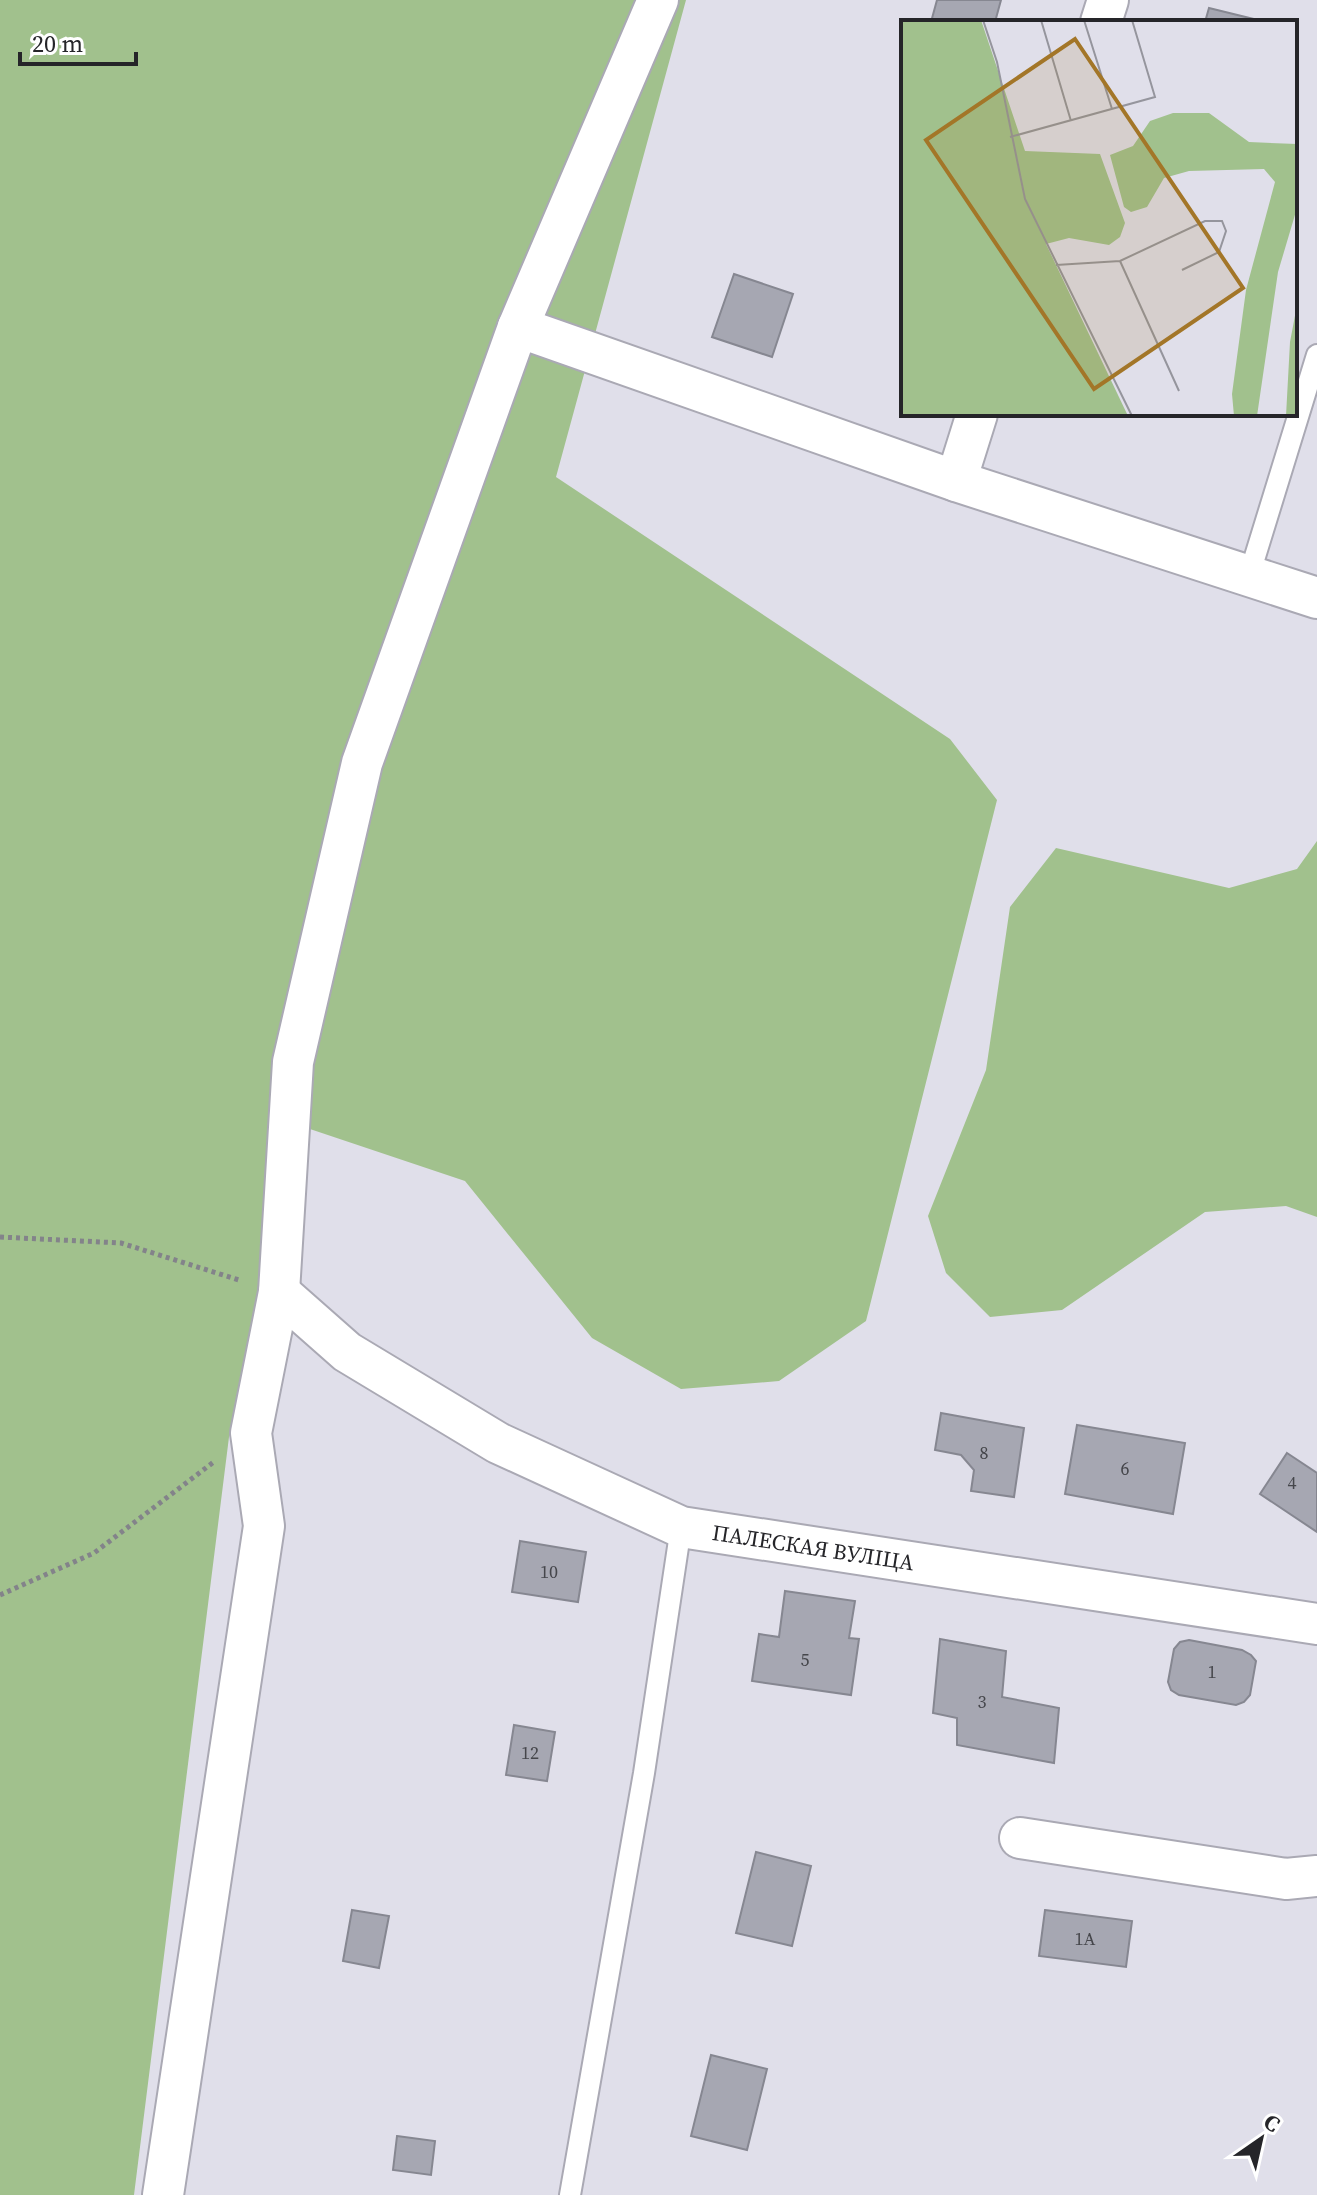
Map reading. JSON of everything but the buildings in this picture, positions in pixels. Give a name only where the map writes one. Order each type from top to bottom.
[{"type":"street","points":[[163,2195],[264,1526],[251,1433],[279,1292],[293,1062],[362,763],[518,327],[658,0]]},
{"type":"street","points":[[1102,20],[1108,0]]},
{"type":"street","points":[[518,327],[956,481],[1317,598]]},
{"type":"street","points":[[956,481],[976,416]]},
{"type":"street","name":"ПАЛЕСКАЯ ВУЛІЦА","points":[[279,1292],[347,1352],[498,1443],[681,1527],[1317,1624]]},
{"type":"street","points":[[1020,1838],[1286,1879],[1317,1876]]},
{"type":"lane","points":[[1249,576],[1317,355]]},
{"type":"lane","points":[[570,2195],[644,1773],[681,1527]]},
{"type":"path","points":[[0,1237],[121,1243],[279,1292]]},
{"type":"path","points":[[0,1595],[94,1553],[251,1433]]},
{"type":"green space","points":[[0,0],[686,0],[556,477],[950,739],[997,800],[866,1321],[779,1381],[681,1389],[592,1338],[465,1181],[298,1125],[279,1292],[229,1437],[134,2195],[0,2195]]},
{"type":"green space","points":[[1317,841],[1317,1217],[1286,1206],[1205,1212],[1062,1310],[990,1317],[946,1273],[928,1216],[986,1070],[1010,907],[1056,848],[1229,888],[1297,869]]}]
